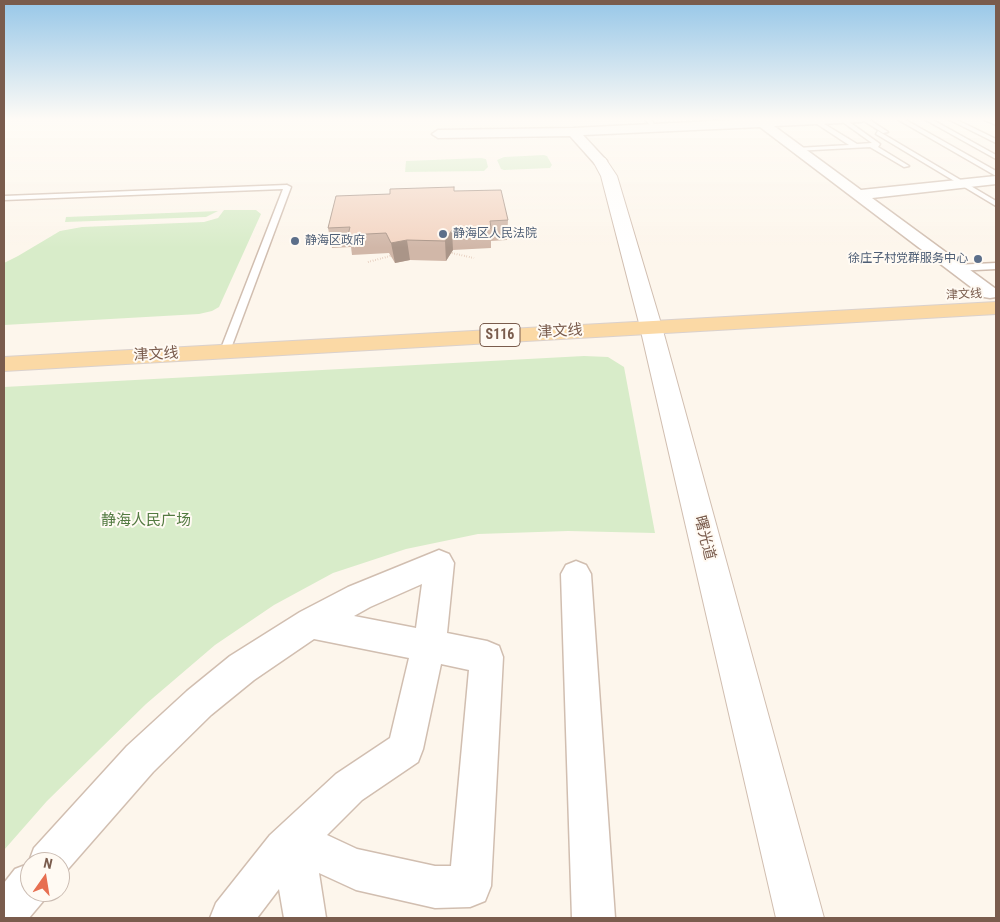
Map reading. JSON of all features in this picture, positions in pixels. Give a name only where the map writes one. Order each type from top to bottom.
[{"type":"main road","name":"津文线","points":[[4,364],[228,343],[994,298]]},
{"type":"main road","name":"津文线","points":[[4,346],[228,343]]},
{"type":"street","name":"曙光道","points":[[601,162],[610,176],[649,319],[800,918]]},
{"type":"street","points":[[813,162],[994,298]]},
{"type":"street","points":[[858,195],[996,180]]},
{"type":"street","points":[[56,852],[140,759],[199,703],[242,668],[292,634],[359,598],[439,563],[433,624],[405,749],[349,787],[284,849],[231,918]]},
{"type":"street","points":[[576,574],[594,918]]},
{"type":"street","points":[[293,841],[356,869],[435,887],[470,886],[487,657],[312,624]]},
{"type":"street","points":[[293,841],[305,918]]},
{"type":"street","points":[[4,916],[20,896]]},
{"type":"lane","points":[[900,162],[906,166]]},
{"type":"lane","points":[[928,162],[996,204]]},
{"type":"lane","points":[[975,162],[996,174]]},
{"type":"lane","points":[[4,198],[287,187],[228,343]]},
{"type":"lane","points":[[955,268],[996,266]]},
{"type":"path","points":[[441,252],[474,258]]},
{"type":"path","points":[[368,262],[397,254]]},
{"type":"green space","points":[[406,162],[487,162],[488,167],[484,171],[405,172]]},
{"type":"green space","points":[[498,162],[550,162],[552,165],[550,168],[501,169]]},
{"type":"green space","points":[[224,210],[256,210],[261,214],[219,307],[212,311],[199,314],[4,325],[4,263],[60,231],[82,227],[204,222],[218,218]]},
{"type":"green space","points":[[218,211],[206,217],[65,222],[66,217]]},
{"type":"green space","name":"静海人民广场","points":[[584,356],[608,357],[624,367],[655,533],[568,531],[478,534],[406,549],[333,573],[274,605],[215,645],[146,704],[47,801],[4,850],[4,387]]},
{"type":"building","points":[[454,187],[454,191],[501,190],[508,220],[490,221],[491,228],[452,230],[445,241],[407,240],[391,243],[386,233],[348,235],[350,227],[328,228],[336,196],[390,194],[390,189]]},
{"type":"place","name":"静海区人民法院","points":[[443,234]]},
{"type":"place","name":"静海区政府","points":[[295,241]]},
{"type":"place","name":"徐庄子村党群服务中心","points":[[978,259]]}]
